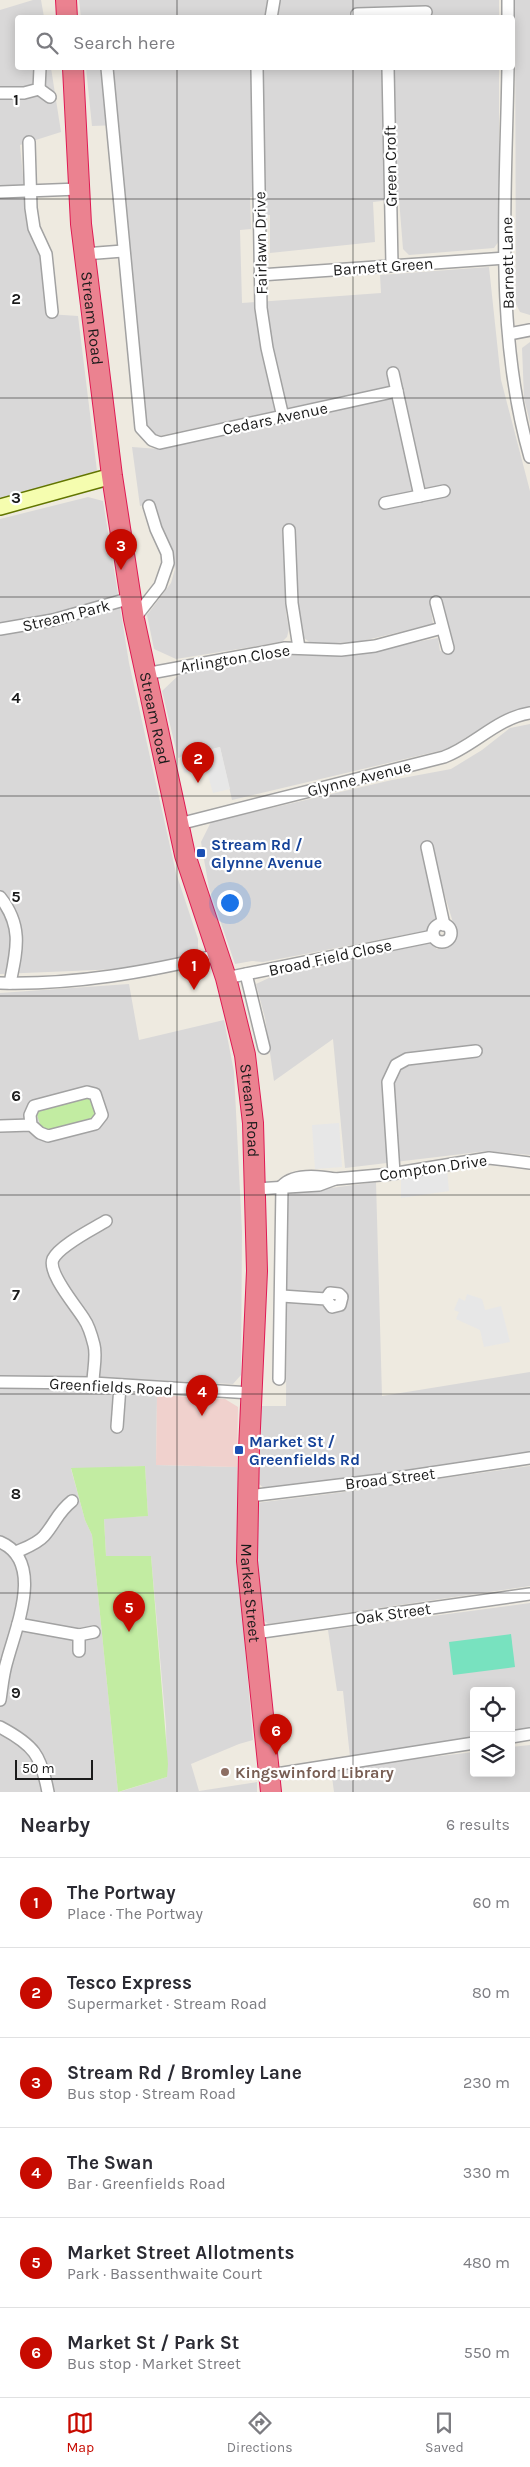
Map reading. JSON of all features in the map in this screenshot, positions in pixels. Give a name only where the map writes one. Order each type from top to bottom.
[{"type":"highway","points":[[66,0],[67,15]]},
{"type":"highway","name":"Stream Road","points":[[73,70],[78,189],[84,254],[112,476],[134,619],[186,855],[226,978],[245,1055],[253,1123],[256,1189],[257,1271],[251,1393]]},
{"type":"highway","name":"Market Street","points":[[251,1393],[248,1562],[270,1784]]},
{"type":"street","points":[[272,15],[274,0]]},
{"type":"street","points":[[508,0],[508,15]]},
{"type":"street","points":[[357,14],[387,15],[426,12]]},
{"type":"street","points":[[39,89],[40,70]]},
{"type":"street","points":[[84,254],[123,251],[107,70]]},
{"type":"street","name":"Fairlawn Drive","points":[[257,70],[261,308],[267,348],[283,417]]},
{"type":"street","name":"Green Croft","points":[[388,70],[392,265]]},
{"type":"street","name":"Barnett Lane","points":[[508,70],[506,258],[509,334],[516,399],[530,457]]},
{"type":"street","points":[[0,93],[24,94],[39,89]]},
{"type":"street","points":[[39,89],[50,97]]},
{"type":"street","points":[[29,142],[29,191],[34,228],[46,254],[52,312]]},
{"type":"street","points":[[0,192],[78,189]]},
{"type":"street","name":"Cedars Avenue","points":[[123,251],[130,300],[132,351],[142,428],[152,440],[160,443],[397,391]]},
{"type":"street","name":"Barnett Green","points":[[260,275],[506,258]]},
{"type":"street","points":[[509,334],[530,330]]},
{"type":"street","points":[[393,373],[420,496]]},
{"type":"street","points":[[0,507],[112,476]]},
{"type":"street","points":[[386,503],[444,491]]},
{"type":"street","points":[[134,619],[160,586],[168,563],[167,553],[156,530],[149,506]]},
{"type":"street","points":[[289,530],[292,603],[299,648]]},
{"type":"street","name":"Stream Park","points":[[0,628],[53,620],[131,598]]},
{"type":"street","points":[[436,602],[448,648]]},
{"type":"street","name":"Arlington Close","points":[[145,674],[239,655],[285,648],[341,650],[375,646],[442,628]]},
{"type":"street","name":"Glynne Avenue","points":[[179,824],[444,757],[456,752],[502,723],[530,713]]},
{"type":"street","name":"Broad Field Close","points":[[226,978],[433,936],[440,942],[449,939],[451,930],[444,925],[427,847]]},
{"type":"street","points":[[0,897],[11,912],[17,947],[5,983],[130,974],[218,955]]},
{"type":"street","points":[[246,974],[264,1048]]},
{"type":"street","points":[[394,1173],[388,1082],[391,1072],[396,1065],[407,1059],[461,1058],[476,1051]]},
{"type":"street","points":[[87,1092],[95,1094],[102,1115],[95,1124],[48,1136],[40,1134],[32,1125],[30,1115],[34,1106],[87,1092]]},
{"type":"street","points":[[0,1126],[32,1125]]},
{"type":"street","name":"Compton Drive","points":[[256,1189],[282,1186],[291,1189],[319,1185],[335,1179],[394,1173],[489,1158],[530,1163]]},
{"type":"street","points":[[279,1378],[282,1296],[282,1186]]},
{"type":"street","points":[[93,1383],[95,1347],[86,1321],[55,1274],[52,1264],[54,1258],[60,1252],[84,1234],[106,1221]]},
{"type":"street","points":[[282,1296],[326,1300]]},
{"type":"street","name":"Greenfields Road","points":[[0,1382],[93,1383],[251,1393]]},
{"type":"street","points":[[117,1427],[120,1386]]},
{"type":"street","name":"Broad Street","points":[[250,1496],[397,1478],[530,1458]]},
{"type":"street","points":[[16,1552],[44,1537],[60,1511],[72,1501]]},
{"type":"street","points":[[0,1542],[16,1552],[24,1573],[18,1624],[3,1660],[0,1700]]},
{"type":"street","name":"Oak Street","points":[[255,1633],[530,1594]]},
{"type":"street","points":[[18,1624],[79,1635],[94,1632]]},
{"type":"street","points":[[79,1635],[79,1651]]},
{"type":"street","points":[[0,1727],[31,1746],[43,1770],[48,1792]]},
{"type":"street","points":[[515,1736],[530,1734]]},
{"type":"street","points":[[270,1784],[470,1744]]},
{"type":"shaded area","points":[[33,0],[41,0],[44,15],[15,15],[15,70],[51,70],[61,132],[20,145],[28,230],[40,255],[48,314],[78,316],[97,471],[0,500],[0,10]]},
{"type":"shaded area","points":[[79,0],[499,0],[499,15],[81,15]]},
{"type":"shaded area","points":[[515,0],[530,0],[530,315],[520,312],[516,304]]},
{"type":"shaded area","points":[[86,70],[499,70],[499,241],[494,248],[409,255],[403,249],[399,199],[373,202],[375,242],[270,253],[270,215],[265,215],[264,197],[250,197],[251,229],[240,230],[242,303],[381,293],[380,275],[489,267],[501,380],[530,491],[530,707],[503,715],[447,749],[232,800],[220,747],[178,758],[162,691],[181,673],[286,655],[339,656],[438,638],[440,651],[452,648],[442,600],[430,602],[433,624],[358,642],[312,644],[304,638],[297,603],[295,531],[288,526],[282,527],[286,553],[286,613],[289,629],[287,637],[283,641],[176,659],[154,649],[147,615],[171,583],[175,569],[153,503],[140,506],[132,447],[159,449],[302,416],[300,406],[154,437],[147,428],[119,125],[92,126]]},
{"type":"shaded area","points":[[530,342],[530,423],[524,398],[522,348]]},
{"type":"shaded area","points":[[88,497],[103,501],[129,663],[176,873],[198,939],[198,955],[120,969],[0,974],[0,519]]},
{"type":"shaded area","points":[[530,724],[530,1155],[487,1151],[345,1168],[333,1039],[274,1081],[265,1018],[256,984],[271,977],[430,943],[437,949],[445,949],[452,945],[455,940],[454,926],[429,843],[439,920],[430,930],[263,962],[252,961],[235,964],[209,888],[201,842],[211,822],[392,780],[451,769],[482,750],[510,728]]},
{"type":"shaded area","points":[[220,747],[230,789],[213,793],[206,768],[184,773],[180,757]]},
{"type":"shaded area","points":[[129,984],[139,1040],[224,1020],[234,1072],[242,1232],[241,1375],[233,1384],[131,1379],[132,1393],[157,1395],[156,1465],[237,1467],[239,1575],[253,1740],[191,1764],[199,1791],[257,1782],[257,1792],[119,1792],[167,1777],[166,1725],[151,1556],[106,1556],[104,1518],[148,1516],[145,1466],[71,1469],[85,1520],[92,1535],[118,1792],[0,1792],[0,993]]},
{"type":"shaded area","points":[[339,1123],[342,1167],[315,1169],[312,1125]]},
{"type":"shaded area","points":[[447,1170],[449,1191],[401,1198],[401,1178]]},
{"type":"shaded area","points":[[376,1182],[382,1396],[530,1372],[530,1452],[357,1478],[264,1488],[255,1481],[261,1406],[286,1406],[287,1194]]},
{"type":"shaded area","points":[[467,1294],[482,1299],[485,1310],[501,1306],[510,1342],[484,1347],[480,1330],[456,1319],[459,1312],[454,1310],[459,1298],[465,1301]]},
{"type":"shaded area","points":[[157,1395],[225,1399],[238,1407],[237,1467],[156,1465]]},
{"type":"shaded area","points":[[530,1466],[530,1586],[268,1624],[260,1617],[255,1562],[256,1503]]},
{"type":"shaded area","points":[[530,1603],[530,1731],[515,1733],[515,1687],[470,1687],[470,1740],[350,1757],[343,1691],[337,1691],[328,1630]]},
{"type":"shaded area","points":[[530,1745],[530,1792],[334,1792],[331,1769],[470,1752],[470,1777],[515,1777],[515,1747]]},
{"type":"green space","points":[[88,1096],[97,1115],[93,1120],[47,1133],[42,1130],[37,1115],[40,1110]]},
{"type":"green space","points":[[145,1466],[148,1516],[104,1519],[106,1556],[151,1556],[168,1764],[167,1777],[118,1792],[92,1535],[85,1520],[71,1468]]},
{"type":"green space","points":[[511,1634],[515,1667],[453,1675],[449,1642]]},
{"type":"place","name":"Stream Rd / Bromley Lane","points":[[121,570]]},
{"type":"place","name":"Tesco Express","points":[[198,783]]},
{"type":"place","name":"Stream Rd / Glynne Avenue","points":[[201,853]]},
{"type":"place","name":"The Portway","points":[[194,990]]},
{"type":"place","name":"The Swan","points":[[202,1416]]},
{"type":"place","name":"Market St / Greenfields Rd","points":[[239,1450]]},
{"type":"place","name":"Market Street Allotments","points":[[129,1632]]},
{"type":"place","name":"Market St / Park St","points":[[276,1755]]},
{"type":"place","name":"Kingswinford Library","points":[[225,1772]]}]
